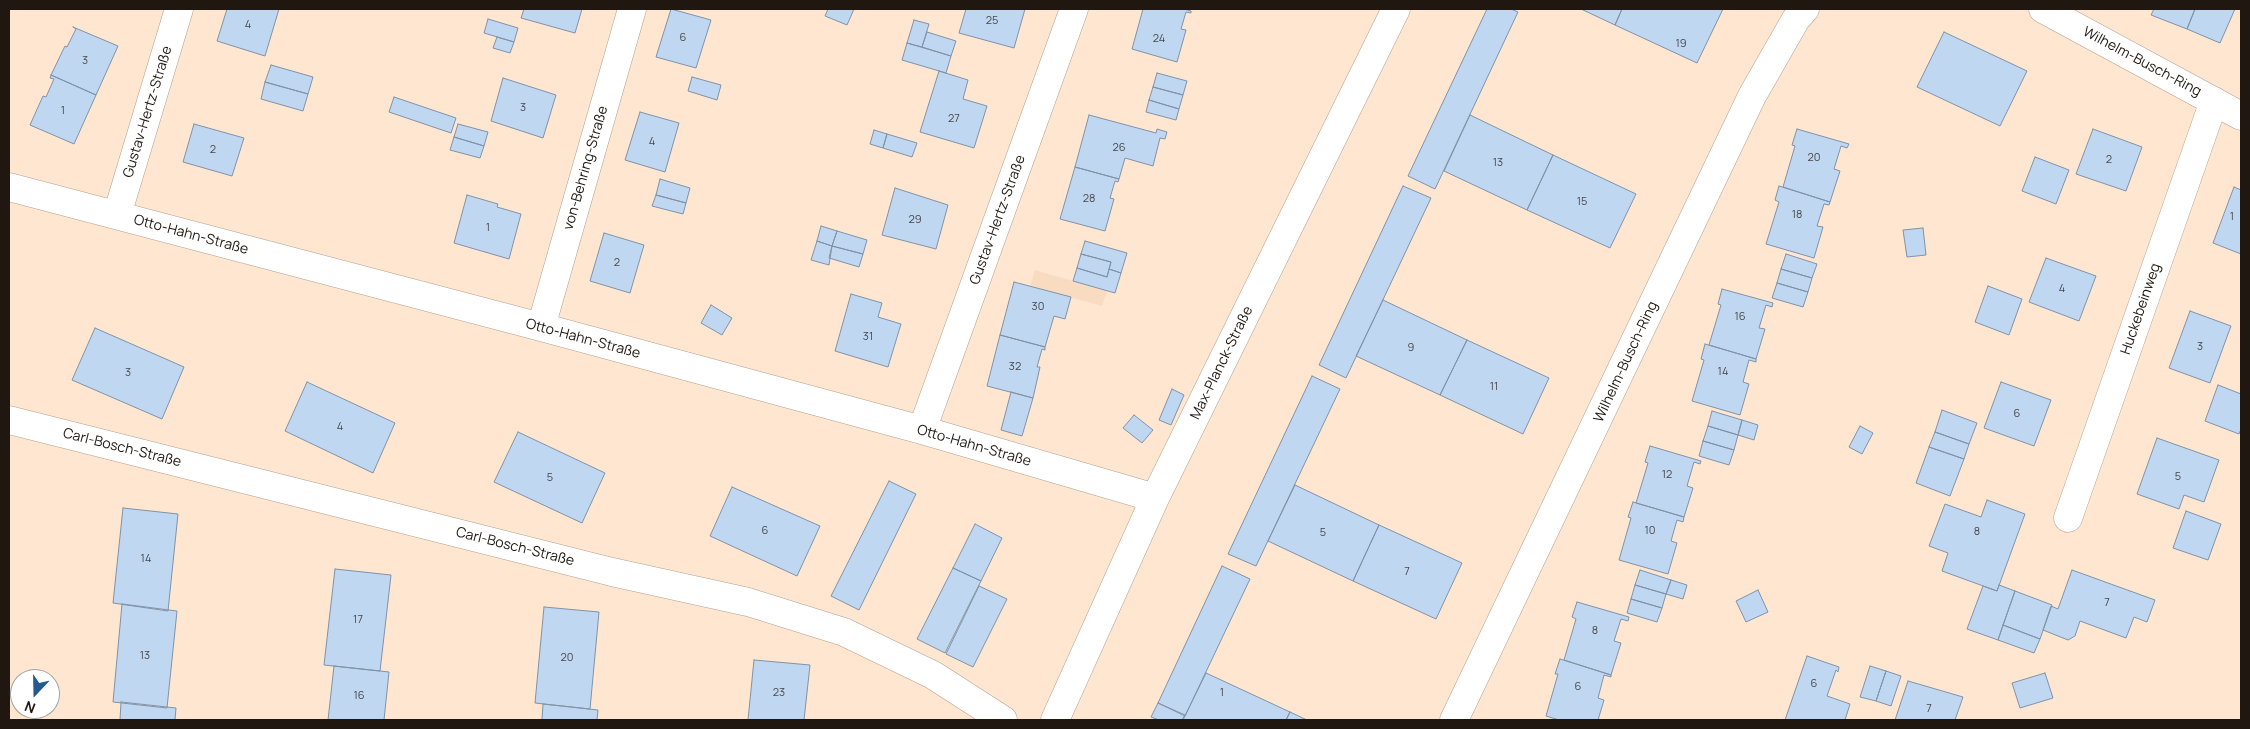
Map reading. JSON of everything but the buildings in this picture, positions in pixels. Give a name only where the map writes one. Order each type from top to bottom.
[{"type":"street","name":"Gustav-Hertz-Straße","points":[[117,215],[179,9]]},
{"type":"street","name":"von-Behring-Straße","points":[[541,327],[632,9]]},
{"type":"street","name":"Gustav-Hertz-Straße","points":[[922,430],[1074,9]]},
{"type":"street","name":"Max-Planck-Straße","points":[[1055,720],[1155,498],[1396,9]]},
{"type":"street","name":"Wilhelm-Busch-Ring","points":[[1454,720],[1752,96],[1796,20],[1805,9]]},
{"type":"street","name":"Wilhelm-Busch-Ring","points":[[2043,9],[2241,116]]},
{"type":"street","name":"Huckebeinweg","points":[[2068,518],[2214,101]]},
{"type":"street","name":"Otto-Hahn-Straße","points":[[9,187],[541,327],[922,430],[1155,498]]},
{"type":"street","name":"Carl-Bosch-Straße","points":[[9,420],[592,567],[748,602],[844,632],[933,675],[1003,720]]},
{"type":"shaded area","points":[[1035,270],[1107,291],[1102,306],[1030,286]]}]
